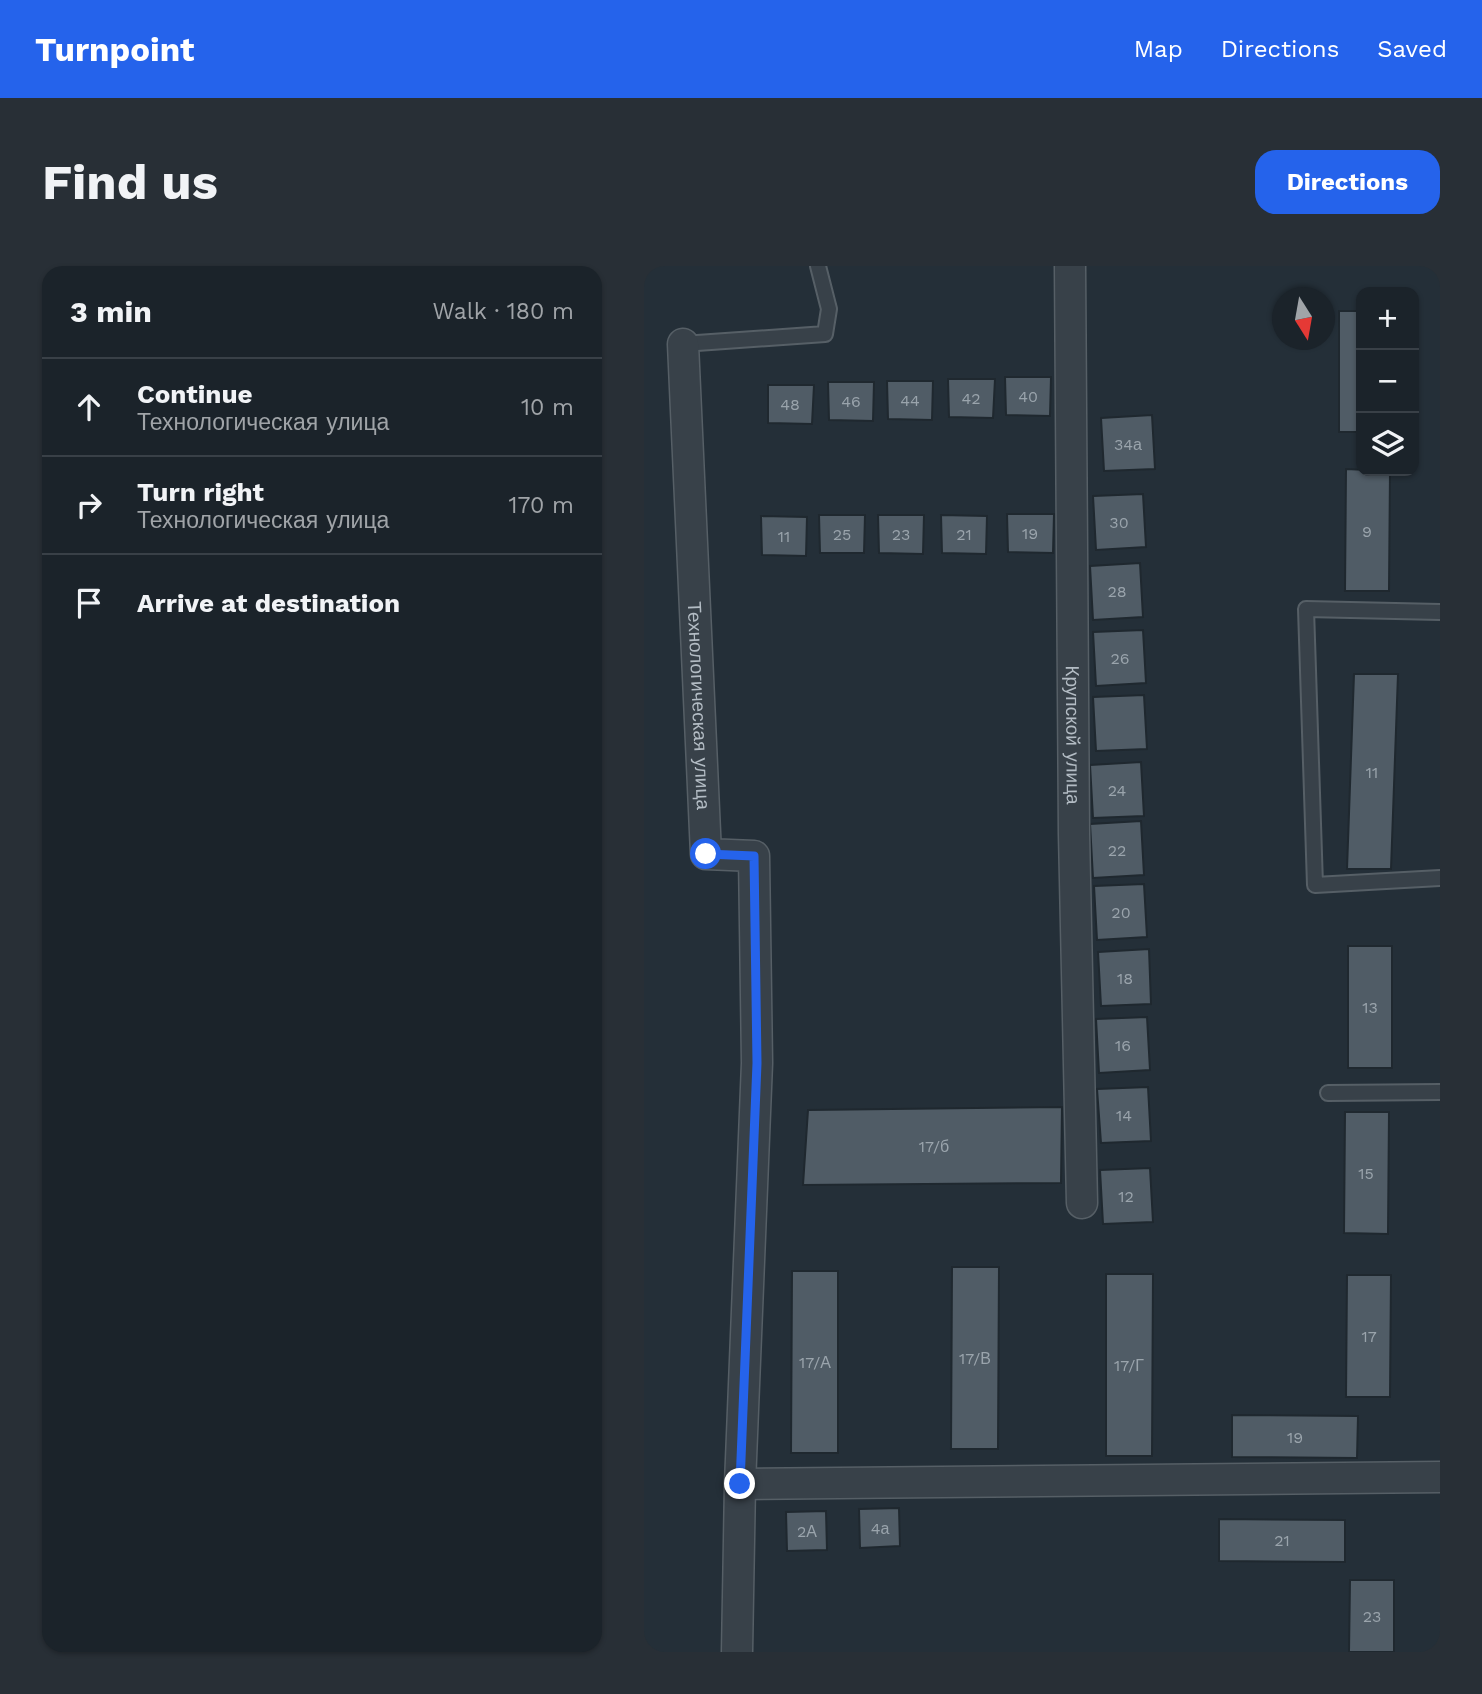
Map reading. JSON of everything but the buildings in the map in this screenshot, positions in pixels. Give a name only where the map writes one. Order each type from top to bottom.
[{"type":"street","name":"Крупской улица","points":[[1070,266],[1074,807],[1082,1203]]},
{"type":"street","name":"Технологическая улица","points":[[683,344],[706,854],[754,856],[757,1063],[740,1484],[737,1652]]},
{"type":"street","points":[[740,1484],[1440,1477]]},
{"type":"lane","points":[[683,344],[825,334],[830,309],[818,266]]},
{"type":"lane","points":[[1440,612],[1306,608],[1315,885],[1440,878]]},
{"type":"lane","points":[[1328,1093],[1440,1091]]},
{"type":"route","points":[[706,854],[754,856],[757,1063],[740,1484]]}]
